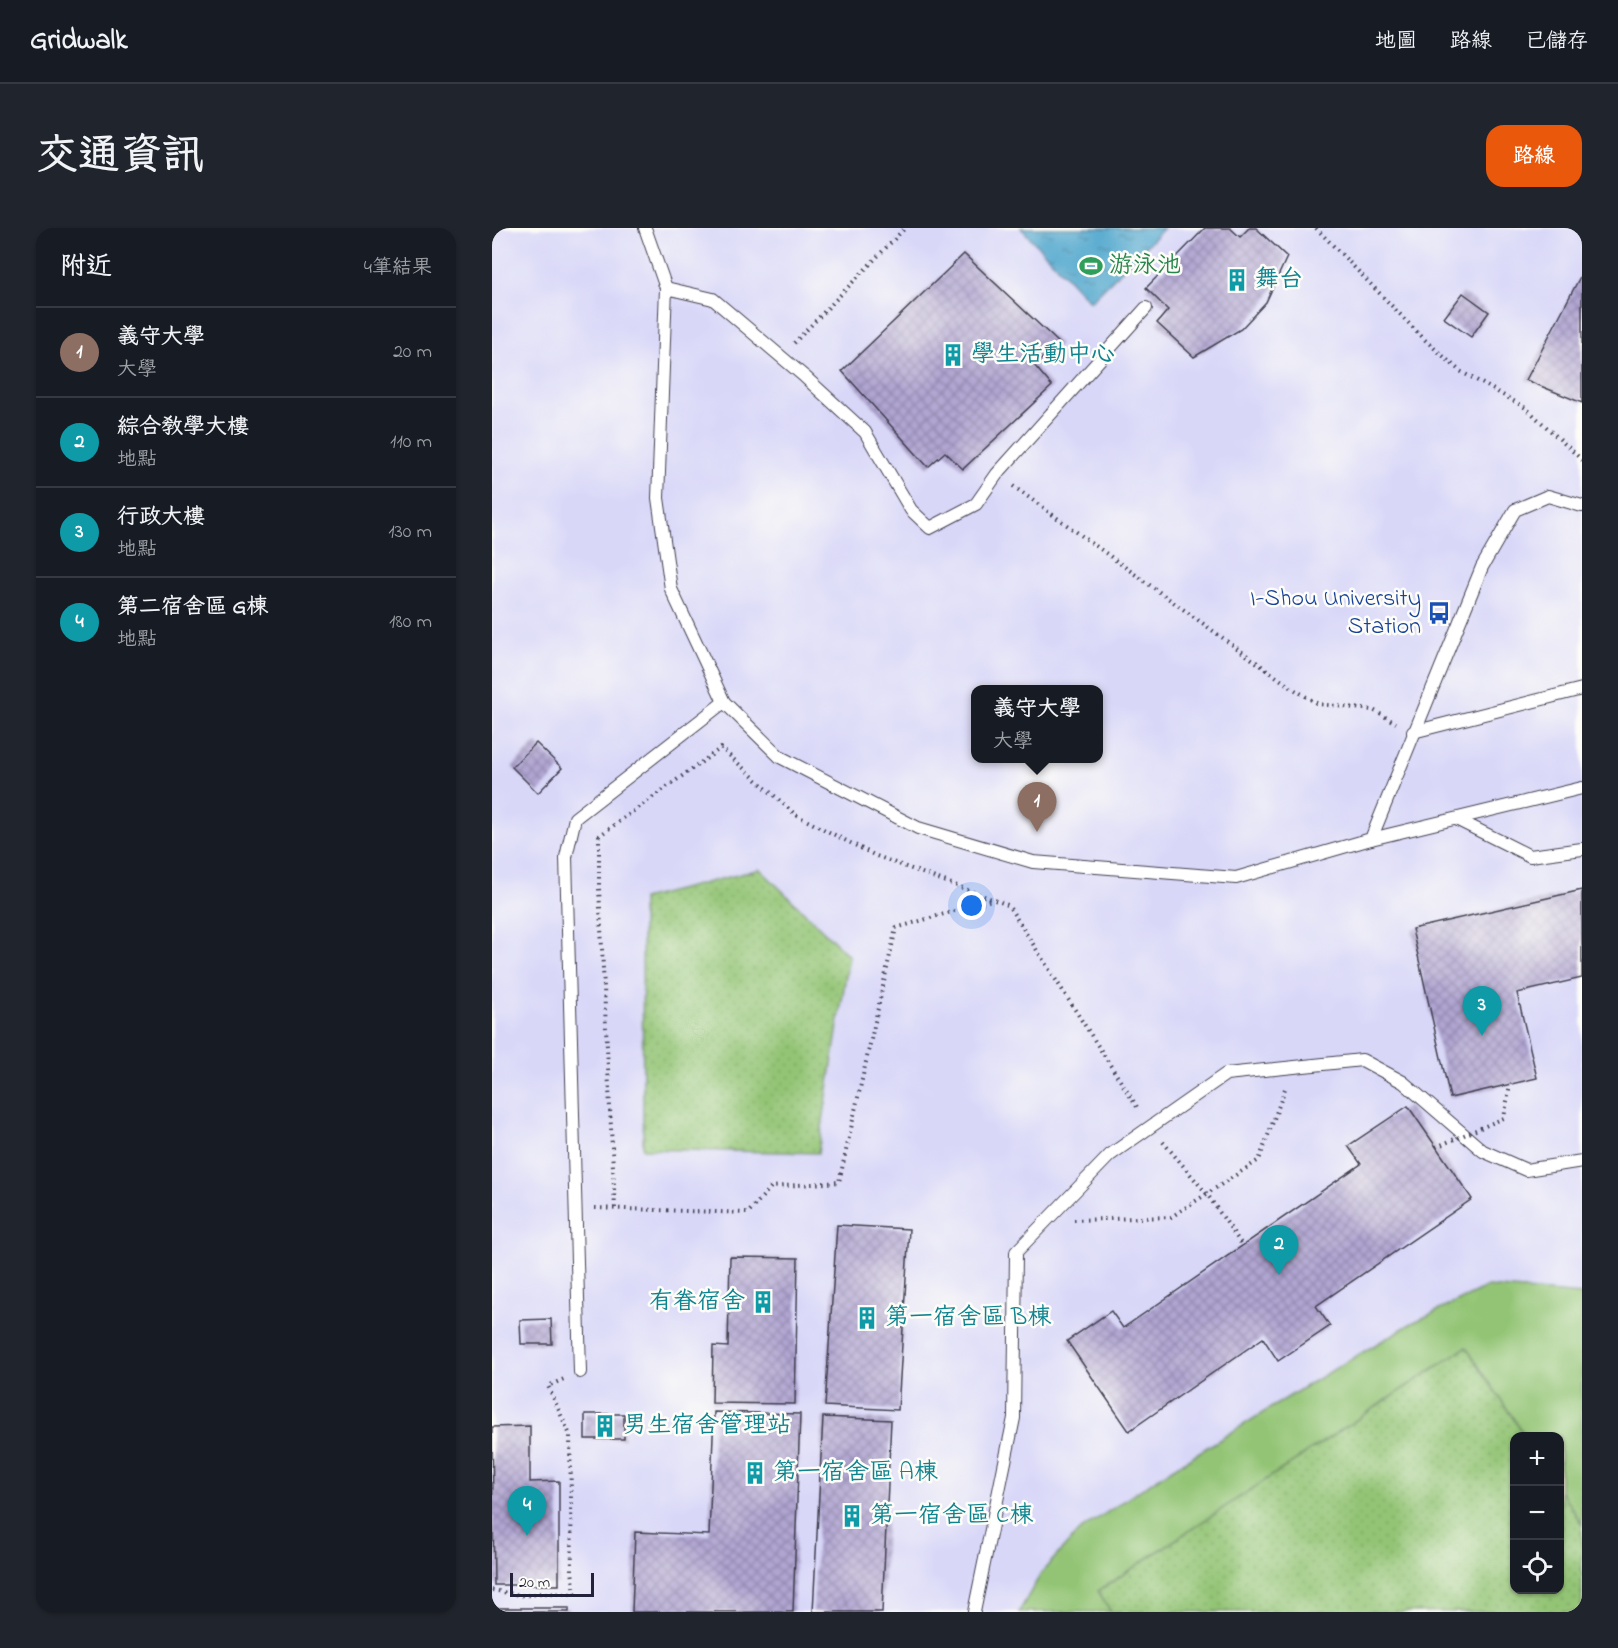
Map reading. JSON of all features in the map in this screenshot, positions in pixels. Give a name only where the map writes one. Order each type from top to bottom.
[{"type":"lane","points":[[645,228],[666,288],[658,498],[671,589],[724,702],[780,757],[907,823],[1033,862],[1236,878],[1371,839],[1458,820],[1582,788]]},
{"type":"lane","points":[[666,288],[713,299],[865,432],[911,510],[930,528],[976,504],[997,474],[1146,308]]},
{"type":"lane","points":[[1371,839],[1482,567],[1515,510],[1548,496],[1582,506]]},
{"type":"lane","points":[[1413,732],[1582,689]]},
{"type":"lane","points":[[580,1372],[566,857],[575,818],[724,702]]},
{"type":"lane","points":[[1458,820],[1530,856],[1582,849]]},
{"type":"lane","points":[[974,1612],[1014,1419],[1016,1252],[1110,1155],[1226,1074],[1362,1060],[1403,1082],[1483,1151],[1526,1170],[1582,1161]]},
{"type":"path","points":[[781,357],[905,228]]},
{"type":"path","points":[[1316,228],[1424,339],[1460,371],[1526,408],[1582,460]]},
{"type":"path","points":[[997,474],[1292,688],[1318,704],[1373,710],[1413,732]]},
{"type":"path","points":[[615,1208],[599,888],[599,836],[721,748],[796,816],[874,855],[1008,905],[1150,1126],[1207,1194],[1242,1245]]},
{"type":"path","points":[[591,1208],[748,1213],[771,1187],[839,1182],[896,928],[993,900]]},
{"type":"path","points":[[1046,1220],[1172,1217],[1259,1160],[1293,1067]]},
{"type":"path","points":[[1436,1147],[1504,1118],[1510,1084]]},
{"type":"path","points":[[492,1590],[525,1596],[541,1593],[574,1594],[570,1435],[548,1386],[580,1372]]},
{"type":"shaded area","points":[[492,228],[1582,228],[1582,1612],[492,1612]]},
{"type":"green space","points":[[760,869],[849,956],[818,1153],[643,1149],[642,899]]},
{"type":"green space","points":[[1488,1287],[1582,1295],[1582,1524],[1564,1496],[1564,1432],[1522,1432],[1466,1347],[1098,1591],[1111,1612],[1019,1612],[1042,1572],[1078,1532],[1164,1474],[1412,1323]]},
{"type":"green space","points":[[1466,1347],[1522,1432],[1510,1432],[1510,1594],[1564,1594],[1564,1496],[1582,1524],[1582,1612],[1111,1612],[1098,1591]]},
{"type":"water","name":"游泳池","points":[[1021,228],[1164,228],[1090,302]]},
{"type":"building","name":"舞台","points":[[1205,228],[1230,228],[1240,237],[1249,228],[1256,228],[1287,257],[1266,302],[1241,329],[1194,357],[1157,323],[1168,310],[1146,288]]},
{"type":"building","name":"學生活動中心","points":[[964,254],[1060,344],[1034,365],[1052,386],[963,469],[945,452],[928,467],[842,371]]},
{"type":"building","points":[[1582,273],[1582,403],[1526,380]]},
{"type":"building","points":[[1463,293],[1489,312],[1471,337],[1444,318]]},
{"type":"building","points":[[536,743],[562,768],[538,793],[512,767]]},
{"type":"building","points":[[1582,890],[1582,978],[1517,993],[1537,1078],[1450,1098],[1412,929]]},
{"type":"building","points":[[1408,1106],[1472,1199],[1316,1306],[1330,1326],[1278,1361],[1263,1338],[1129,1431],[1067,1341],[1111,1311],[1123,1328],[1361,1164],[1348,1146]]},
{"type":"building","name":"第一宿舍區 B棟","points":[[837,1225],[909,1229],[898,1410],[825,1406]]},
{"type":"building","name":"有眷宿舍","points":[[730,1257],[798,1258],[795,1404],[712,1403],[713,1346],[728,1347]]},
{"type":"building","points":[[551,1319],[552,1344],[521,1344],[520,1320]]},
{"type":"building","name":"第一宿舍區 A棟","points":[[714,1412],[800,1414],[793,1612],[632,1612],[635,1532],[709,1535]]},
{"type":"building","name":"男生宿舍管理站","points":[[585,1414],[624,1414],[624,1439],[585,1439]]},
{"type":"building","name":"第一宿舍區 C棟","points":[[823,1417],[891,1420],[882,1612],[813,1612]]},
{"type":"building","points":[[530,1426],[530,1482],[559,1481],[559,1585],[494,1585],[492,1427]]},
{"type":"building","points":[[492,1608],[569,1608],[569,1612],[492,1612]]},
{"type":"place","name":"游泳池","points":[[1091,266]]},
{"type":"place","name":"舞台","points":[[1237,280]]},
{"type":"place","name":"學生活動中心","points":[[953,355]]},
{"type":"place","name":"I-Shou University Station","points":[[1439,613]]},
{"type":"place","name":"義守大學","points":[[1037,832]]},
{"type":"place","name":"行政大樓","points":[[1482,1036]]},
{"type":"place","name":"綜合教學大樓","points":[[1279,1275]]},
{"type":"place","name":"有眷宿舍","points":[[763,1302]]},
{"type":"place","name":"第一宿舍區 B棟","points":[[867,1318]]},
{"type":"place","name":"男生宿舍管理站","points":[[605,1426]]},
{"type":"place","name":"第一宿舍區 A棟","points":[[755,1473]]},
{"type":"place","name":"第一宿舍區 C棟","points":[[852,1516]]},
{"type":"place","name":"第二宿舍區 G棟","points":[[527,1536]]}]
